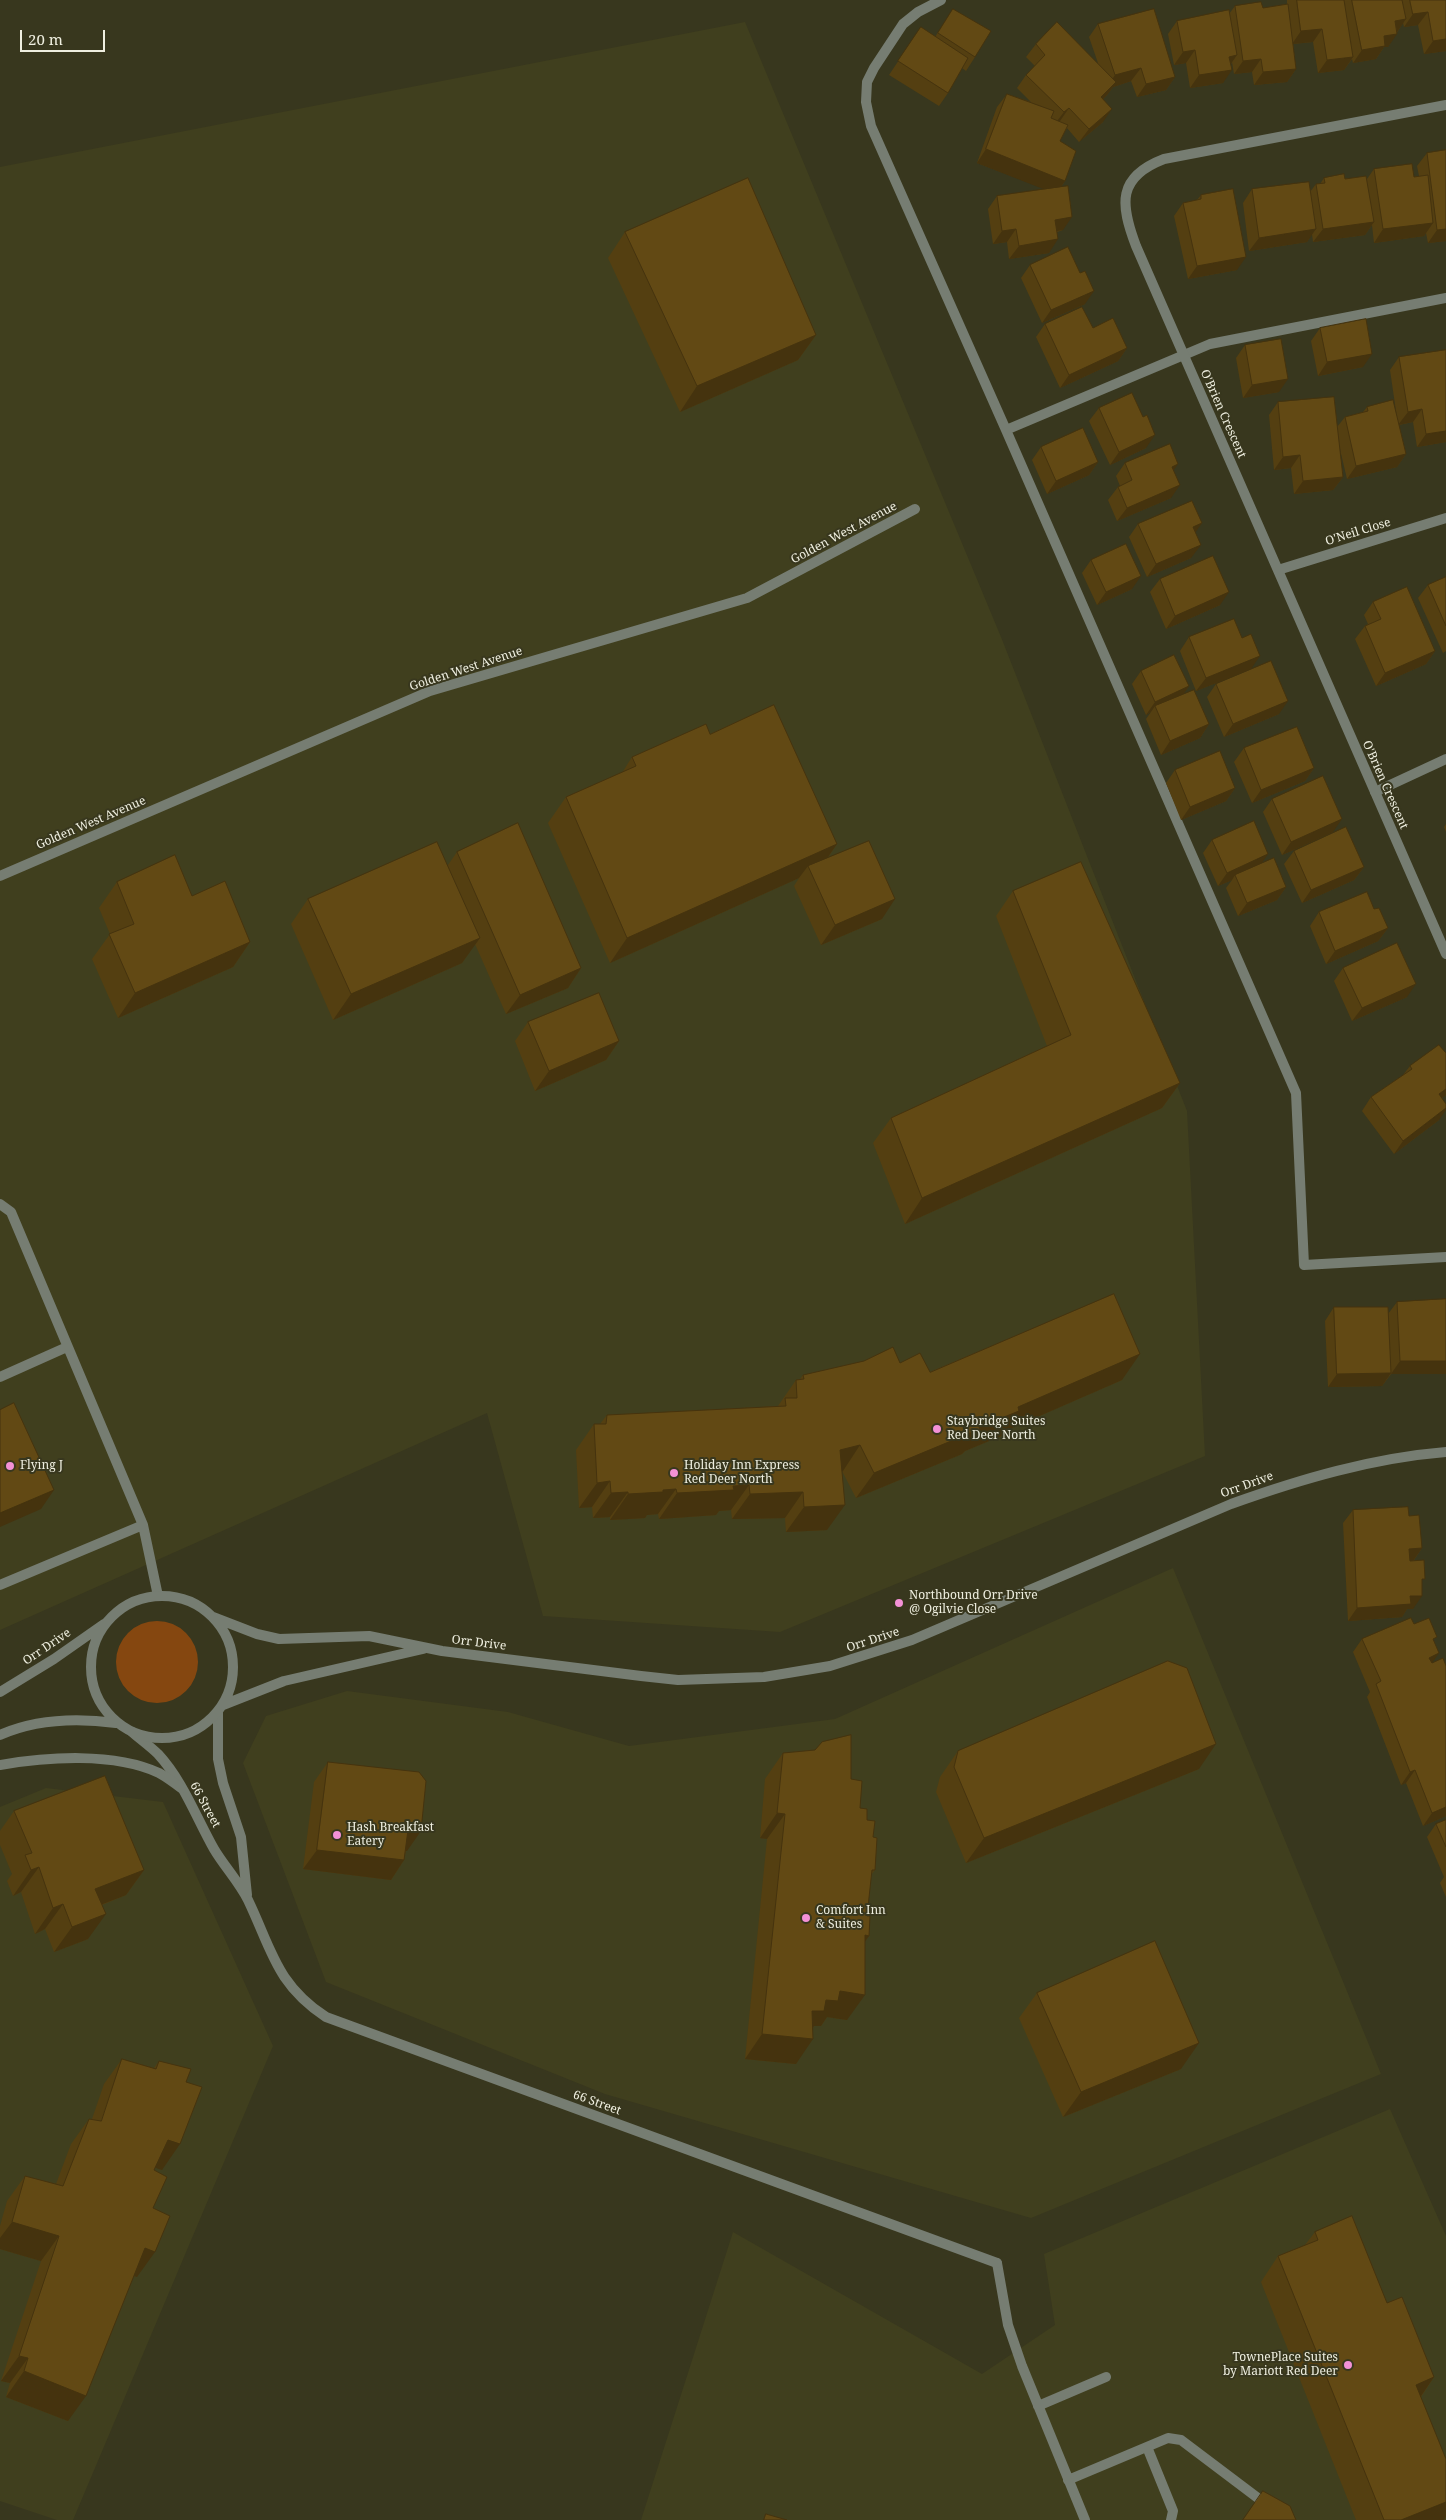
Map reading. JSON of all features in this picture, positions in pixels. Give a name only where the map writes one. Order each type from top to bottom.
[{"type":"street","points":[[941,0],[918,12],[903,24],[867,82],[866,102],[871,126],[1296,1093],[1304,1265],[1446,1256]]},
{"type":"street","name":"O'Brien Crescent","points":[[1446,104],[1182,154],[1147,166],[1132,178],[1125,208],[1128,225],[1183,354],[1446,954]]},
{"type":"street","points":[[1006,430],[1210,344],[1446,298]]},
{"type":"street","name":"Golden West Avenue","points":[[0,876],[430,691],[747,598],[915,509]]},
{"type":"street","name":"O'Neil Close","points":[[1278,570],[1446,518]]},
{"type":"street","points":[[1375,792],[1446,759]]},
{"type":"street","points":[[0,1204],[11,1212],[143,1525],[158,1596]]},
{"type":"street","points":[[0,1376],[68,1347]]},
{"type":"street","name":"Orr Drive","points":[[213,1617],[257,1634],[279,1639],[369,1636],[427,1648],[678,1680],[764,1677],[799,1673],[862,1657],[912,1640],[1231,1504],[1272,1489],[1393,1458],[1446,1452]]},
{"type":"street","points":[[0,1585],[143,1525]]},
{"type":"street","points":[[158,1596],[178,1598],[197,1605],[213,1617],[227,1636],[233,1660],[232,1683],[220,1709],[200,1728],[178,1737],[154,1739],[132,1732],[116,1722],[101,1706],[93,1685],[90,1663],[95,1641],[107,1622],[121,1608],[139,1599],[158,1596]]},
{"type":"street","name":"Orr Drive","points":[[0,1692],[54,1659],[107,1622]]},
{"type":"street","name":"Orr Drive","points":[[220,1709],[284,1681],[427,1648]]},
{"type":"street","name":"66 Street","points":[[220,1709],[218,1759],[223,1783],[241,1837],[247,1899]]},
{"type":"street","points":[[0,1736],[16,1729],[65,1720],[84,1719],[116,1722]]},
{"type":"street","name":"66 Street","points":[[132,1732],[157,1754],[181,1788],[215,1849],[247,1899],[273,1960],[288,1984],[306,2004],[326,2017],[997,2263],[1008,2325],[1038,2406]]},
{"type":"street","points":[[0,1766],[41,1760],[111,1760],[159,1773],[181,1788]]},
{"type":"street","points":[[1085,2520],[1038,2406],[1106,2377]]},
{"type":"street","points":[[1068,2480],[1168,2438],[1181,2440],[1287,2520]]},
{"type":"street","points":[[1147,2447],[1173,2511],[1171,2520]]},
{"type":"shaded area","points":[[745,22],[1001,637],[1187,1111],[1205,1456],[780,1632],[543,1616],[487,1413],[0,1630],[0,167]]},
{"type":"shaded area","points":[[1173,1568],[1381,2074],[1031,2218],[605,2094],[326,1982],[243,1763],[266,1716],[347,1691],[508,1712],[629,1746],[835,1719]]},
{"type":"shaded area","points":[[157,1621],[173,1624],[186,1633],[195,1646],[198,1662],[195,1678],[186,1691],[173,1700],[157,1703],[141,1700],[128,1691],[119,1678],[116,1662],[119,1646],[128,1633],[141,1624]]},
{"type":"shaded area","points":[[46,1788],[163,1802],[273,2046],[73,2520],[57,2520],[0,2501],[0,1807]]},
{"type":"shaded area","points":[[1390,2109],[1446,2236],[1446,2520],[641,2520],[733,2232],[982,2374],[1055,2325],[1044,2254]]},
{"type":"building","points":[[1297,0],[1344,0],[1353,57],[1327,60],[1322,29],[1301,31]]},
{"type":"building","points":[[1352,0],[1402,0],[1406,19],[1395,21],[1397,34],[1384,36],[1385,46],[1362,50]]},
{"type":"building","points":[[1410,0],[1446,0],[1446,39],[1433,41],[1428,12],[1413,14]]},
{"type":"building","points":[[1261,2],[1263,8],[1288,4],[1296,69],[1263,72],[1261,59],[1243,61],[1235,6]]},
{"type":"building","points":[[953,9],[991,31],[975,57],[938,33]]},
{"type":"building","points":[[1154,9],[1175,77],[1146,84],[1141,68],[1115,75],[1098,24]]},
{"type":"building","points":[[1229,10],[1237,55],[1229,57],[1232,70],[1199,75],[1195,50],[1183,52],[1177,21]]},
{"type":"building","points":[[1057,22],[1116,82],[1101,97],[1112,109],[1089,129],[1069,108],[1064,112],[1026,75],[1045,55],[1036,44]]},
{"type":"building","points":[[921,27],[968,58],[948,93],[898,61]]},
{"type":"building","points":[[1007,94],[1054,111],[1051,118],[1068,125],[1060,141],[1076,151],[1065,181],[986,149]]},
{"type":"building","points":[[1446,150],[1446,229],[1437,230],[1427,153]]},
{"type":"building","points":[[1412,164],[1414,177],[1428,175],[1433,223],[1383,229],[1374,169]]},
{"type":"building","points":[[1344,174],[1345,179],[1366,176],[1374,222],[1323,229],[1316,184],[1325,183],[1324,178]]},
{"type":"building","points":[[748,178],[816,335],[697,386],[625,232]]},
{"type":"building","points":[[1309,182],[1316,229],[1259,238],[1252,189]]},
{"type":"building","points":[[1068,186],[1072,217],[1055,220],[1058,239],[1019,246],[1016,229],[1002,231],[997,196]]},
{"type":"building","points":[[1233,189],[1246,257],[1197,266],[1183,203],[1201,199],[1201,195]]},
{"type":"building","points":[[1068,247],[1080,273],[1085,271],[1094,291],[1051,310],[1030,265]]},
{"type":"building","points":[[1082,307],[1093,328],[1113,318],[1127,348],[1069,375],[1045,324]]},
{"type":"building","points":[[1366,319],[1372,354],[1327,362],[1320,328]]},
{"type":"building","points":[[1281,339],[1288,379],[1252,385],[1245,345]]},
{"type":"building","points":[[1446,350],[1446,431],[1426,434],[1422,409],[1408,412],[1399,357]]},
{"type":"building","points":[[1132,393],[1143,417],[1147,415],[1155,435],[1119,452],[1099,408]]},
{"type":"building","points":[[1334,397],[1343,477],[1303,481],[1300,455],[1283,457],[1278,402]]},
{"type":"building","points":[[1393,400],[1406,454],[1356,466],[1345,417],[1368,411],[1367,407]]},
{"type":"building","points":[[1083,428],[1098,462],[1056,481],[1041,447]]},
{"type":"building","points":[[1170,444],[1178,464],[1172,467],[1180,485],[1127,508],[1118,487],[1132,480],[1125,463]]},
{"type":"building","points":[[1192,501],[1202,523],[1193,527],[1201,545],[1156,564],[1138,524]]},
{"type":"building","points":[[1126,544],[1141,576],[1106,592],[1091,560]]},
{"type":"building","points":[[1213,556],[1229,592],[1175,616],[1160,579]]},
{"type":"building","points":[[1446,577],[1446,626],[1428,585]]},
{"type":"building","points":[[1407,587],[1435,651],[1385,673],[1365,626],[1381,619],[1373,602]]},
{"type":"building","points":[[1234,619],[1242,638],[1251,634],[1260,656],[1206,678],[1189,637]]},
{"type":"building","points":[[1174,655],[1189,686],[1155,702],[1141,671]]},
{"type":"building","points":[[1271,661],[1288,701],[1233,724],[1216,684]]},
{"type":"building","points":[[1194,690],[1209,724],[1170,741],[1155,706]]},
{"type":"building","points":[[774,705],[837,844],[627,938],[566,797],[636,766],[632,757],[706,724],[710,734]]},
{"type":"building","points":[[1297,727],[1314,768],[1261,790],[1244,748]]},
{"type":"building","points":[[1220,751],[1235,788],[1190,807],[1175,770]]},
{"type":"building","points":[[1323,776],[1342,819],[1291,842],[1272,799]]},
{"type":"building","points":[[1254,821],[1268,854],[1227,873],[1212,840]]},
{"type":"building","points":[[518,823],[581,968],[520,995],[457,852]]},
{"type":"building","points":[[1346,827],[1364,867],[1311,890],[1294,851]]},
{"type":"building","points":[[869,841],[895,899],[835,925],[808,866]]},
{"type":"building","points":[[437,842],[480,938],[351,994],[308,899]]},
{"type":"building","points":[[175,855],[192,896],[225,881],[250,942],[135,993],[109,934],[134,924],[117,882]]},
{"type":"building","points":[[1274,858],[1286,887],[1247,903],[1235,875]]},
{"type":"building","points":[[1081,862],[1180,1083],[922,1198],[891,1118],[1071,1035],[1013,891]]},
{"type":"building","points":[[1367,892],[1374,909],[1379,908],[1388,928],[1335,951],[1319,912]]},
{"type":"building","points":[[1397,943],[1416,984],[1362,1008],[1343,968]]},
{"type":"building","points":[[599,993],[619,1041],[549,1071],[528,1022]]},
{"type":"building","points":[[1439,1045],[1446,1053],[1446,1089],[1439,1094],[1446,1104],[1446,1108],[1403,1141],[1371,1097],[1412,1069],[1410,1066]]},
{"type":"building","points":[[1114,1294],[1140,1354],[1018,1407],[1019,1411],[979,1427],[980,1429],[874,1473],[860,1445],[840,1450],[845,1505],[804,1507],[803,1492],[750,1494],[749,1485],[733,1486],[734,1490],[677,1493],[676,1489],[663,1490],[663,1492],[628,1494],[628,1492],[611,1493],[610,1481],[597,1483],[594,1424],[606,1424],[607,1415],[786,1406],[785,1398],[797,1398],[796,1380],[804,1379],[803,1375],[864,1361],[893,1347],[900,1363],[920,1353],[930,1372]]},
{"type":"building","points":[[1446,1299],[1446,1361],[1400,1361],[1397,1302]]},
{"type":"building","points":[[1334,1307],[1388,1307],[1391,1373],[1337,1374]]},
{"type":"building","points":[[14,1403],[54,1490],[0,1513],[0,1410]]},
{"type":"building","points":[[1408,1507],[1409,1516],[1419,1515],[1422,1548],[1409,1549],[1410,1561],[1424,1560],[1425,1579],[1422,1579],[1422,1596],[1410,1596],[1411,1604],[1357,1608],[1353,1510]]},
{"type":"building","points":[[1411,1618],[1414,1624],[1429,1618],[1437,1637],[1433,1639],[1439,1653],[1429,1658],[1432,1663],[1443,1658],[1446,1666],[1446,1807],[1432,1813],[1415,1770],[1410,1772],[1376,1684],[1381,1681],[1362,1639]]},
{"type":"building","points":[[1168,1661],[1187,1668],[1216,1744],[984,1838],[954,1767],[958,1751]]},
{"type":"building","name":"Comfort Inn & Suites","points":[[851,1735],[851,1779],[862,1781],[860,1808],[867,1809],[867,1820],[875,1821],[873,1837],[877,1838],[875,1870],[872,1870],[867,1916],[870,1916],[869,1936],[865,1935],[865,1995],[840,1991],[838,2001],[826,2000],[824,2011],[812,2011],[813,2039],[762,2034],[785,1814],[777,1813],[783,1753],[815,1750],[822,1742]]},
{"type":"building","points":[[328,1762],[419,1772],[426,1781],[421,1831],[408,1830],[404,1860],[317,1850]]},
{"type":"building","points":[[105,1776],[144,1870],[95,1889],[106,1914],[72,1927],[63,1904],[53,1908],[39,1867],[31,1870],[25,1855],[32,1853],[14,1811]]},
{"type":"building","points":[[1446,1820],[1446,1847],[1436,1824]]},
{"type":"building","points":[[1155,1941],[1199,2043],[1081,2092],[1037,1993]]},
{"type":"building","points":[[122,2059],[156,2069],[159,2061],[191,2069],[186,2082],[202,2087],[180,2144],[168,2140],[154,2170],[167,2177],[153,2208],[170,2216],[155,2252],[145,2248],[86,2396],[24,2371],[28,2358],[19,2356],[59,2236],[12,2222],[25,2176],[63,2186],[89,2119],[101,2121]]},
{"type":"building","name":"TownePlace Suites by Mariott Red Deer","points":[[1352,2216],[1387,2303],[1402,2297],[1434,2377],[1416,2385],[1446,2459],[1446,2502],[1401,2520],[1384,2520],[1278,2256],[1318,2240],[1315,2232]]},
{"type":"building","points":[[1263,2491],[1290,2506],[1296,2520],[1243,2520]]},
{"type":"building","points":[[766,2514],[787,2520],[764,2520]]},
{"type":"place","name":"Staybridge Suites Red Deer North","points":[[937,1429]]},
{"type":"place","name":"Flying J","points":[[10,1466]]},
{"type":"place","name":"Holiday Inn Express Red Deer North","points":[[674,1473]]},
{"type":"place","name":"Northbound Orr Drive @ Ogilvie Close","points":[[899,1603]]},
{"type":"place","name":"Hash Breakfast Eatery","points":[[337,1835]]},
{"type":"place","name":"Comfort Inn & Suites","points":[[806,1918]]},
{"type":"place","name":"TownePlace Suites by Mariott Red Deer","points":[[1348,2365]]}]
